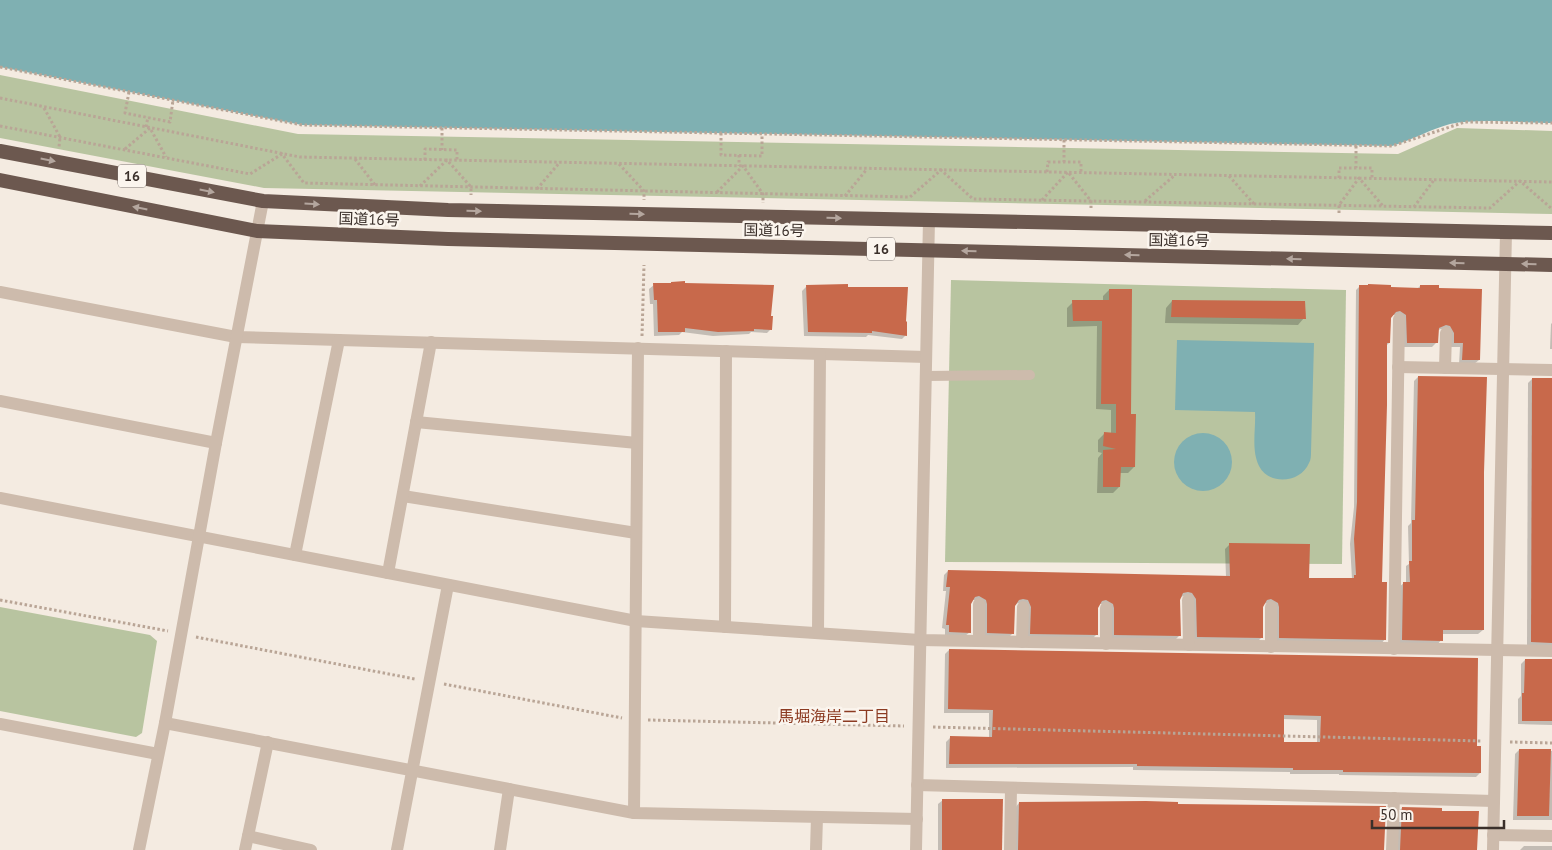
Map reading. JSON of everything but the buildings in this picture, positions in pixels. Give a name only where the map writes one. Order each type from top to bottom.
[{"type":"highway","name":"国道16号","points":[[0,151],[263,201],[448,210],[1552,233]]},
{"type":"highway","name":"国道16号","points":[[0,180],[257,231],[448,239],[1552,265]]},
{"type":"street","points":[[139,850],[165,723],[216,443],[263,201]]},
{"type":"street","points":[[916,850],[929,220]]},
{"type":"street","points":[[1493,850],[1506,232]]},
{"type":"street","points":[[0,292],[236,337],[926,357]]},
{"type":"street","points":[[1394,649],[1399,319]]},
{"type":"street","points":[[1445,368],[1446,333]]},
{"type":"street","points":[[295,555],[339,340]]},
{"type":"street","points":[[388,573],[431,342]]},
{"type":"street","points":[[634,813],[637,443],[640,348]]},
{"type":"street","points":[[725,627],[726,351]]},
{"type":"street","points":[[818,633],[820,354]]},
{"type":"street","points":[[1398,367],[1552,370]]},
{"type":"street","points":[[0,402],[216,443]]},
{"type":"street","points":[[416,422],[637,443]]},
{"type":"street","points":[[402,496],[636,533]]},
{"type":"street","points":[[0,498],[636,621],[920,640],[1552,651]]},
{"type":"street","points":[[398,850],[448,584]]},
{"type":"street","points":[[1188,600],[1188,645]]},
{"type":"street","points":[[979,604],[979,641]]},
{"type":"street","points":[[1022,607],[1022,642]]},
{"type":"street","points":[[1270,607],[1270,647]]},
{"type":"street","points":[[1106,608],[1106,644]]},
{"type":"street","points":[[165,723],[634,813],[917,819]]},
{"type":"street","points":[[0,724],[158,754]]},
{"type":"street","points":[[245,850],[268,742]]},
{"type":"street","points":[[917,785],[1494,801]]},
{"type":"street","points":[[1010,850],[1011,788]]},
{"type":"street","points":[[500,850],[509,789]]},
{"type":"street","points":[[1392,850],[1394,798]]},
{"type":"street","points":[[816,850],[817,817]]},
{"type":"street","points":[[1493,835],[1552,836]]},
{"type":"street","points":[[248,836],[311,850]]},
{"type":"lane","points":[[926,376],[1030,374]]},
{"type":"path","points":[[0,67],[302,125],[1392,146],[1465,122],[1552,123]]},
{"type":"path","points":[[129,92],[125,113],[170,122],[173,100]]},
{"type":"path","points":[[0,98],[300,157],[1552,182]]},
{"type":"path","points":[[44,107],[60,138],[58,151]]},
{"type":"path","points":[[148,118],[148,128],[167,158]]},
{"type":"path","points":[[0,126],[250,174],[282,154]]},
{"type":"path","points":[[125,150],[148,128]]},
{"type":"path","points":[[442,128],[442,150]]},
{"type":"path","points":[[721,133],[721,155],[762,156],[762,134]]},
{"type":"path","points":[[1064,140],[1064,162]]},
{"type":"path","points":[[1356,146],[1356,168]]},
{"type":"path","points":[[425,160],[425,149],[457,150],[457,160]]},
{"type":"path","points":[[282,154],[304,183],[537,189],[910,197],[940,170]]},
{"type":"path","points":[[739,155],[741,166],[763,194]]},
{"type":"path","points":[[354,159],[375,185]]},
{"type":"path","points":[[420,186],[447,160]]},
{"type":"path","points":[[447,160],[471,187],[471,199]]},
{"type":"path","points":[[537,189],[561,162]]},
{"type":"path","points":[[1047,172],[1048,162],[1081,162],[1081,172]]},
{"type":"path","points":[[619,163],[644,191],[644,202]]},
{"type":"path","points":[[717,193],[741,166]]},
{"type":"path","points":[[845,196],[868,168]]},
{"type":"path","points":[[1339,178],[1339,168],[1372,168],[1372,178]]},
{"type":"path","points":[[940,170],[973,199],[1490,208],[1520,181]]},
{"type":"path","points":[[1042,200],[1068,172]]},
{"type":"path","points":[[1068,172],[1091,201]]},
{"type":"path","points":[[1144,202],[1175,174]]},
{"type":"path","points":[[1229,175],[1254,204]]},
{"type":"path","points":[[1339,205],[1359,178]]},
{"type":"path","points":[[1359,178],[1384,206]]},
{"type":"path","points":[[1414,207],[1434,180]]},
{"type":"path","points":[[1520,181],[1552,209]]},
{"type":"path","points":[[1490,208],[1490,214]]},
{"type":"path","points":[[640,348],[644,264]]},
{"type":"path","points":[[0,600],[635,720],[1552,743]]},
{"type":"green space","points":[[0,75],[298,134],[1398,154],[1457,128],[1552,131],[1552,214],[264,188],[0,138]]},
{"type":"green space","points":[[951,280],[1346,290],[1342,564],[945,562]]},
{"type":"green space","points":[[0,607],[150,635],[157,641],[142,733],[136,737],[0,711]]},
{"type":"water","points":[[0,0],[1552,0],[1552,123],[1461,122],[1443,126],[1392,146],[302,125],[0,67]]},
{"type":"water","points":[[1177,340],[1314,343],[1311,456],[1305,470],[1299,475],[1285,480],[1270,477],[1264,472],[1259,466],[1255,453],[1255,412],[1175,410]]},
{"type":"water","points":[[1203,433],[1219,438],[1227,446],[1232,462],[1227,478],[1219,486],[1203,491],[1187,486],[1179,478],[1174,462],[1179,446],[1187,438]]},
{"type":"district","name":"馬堀海岸二丁目","points":[[834,716]]}]
